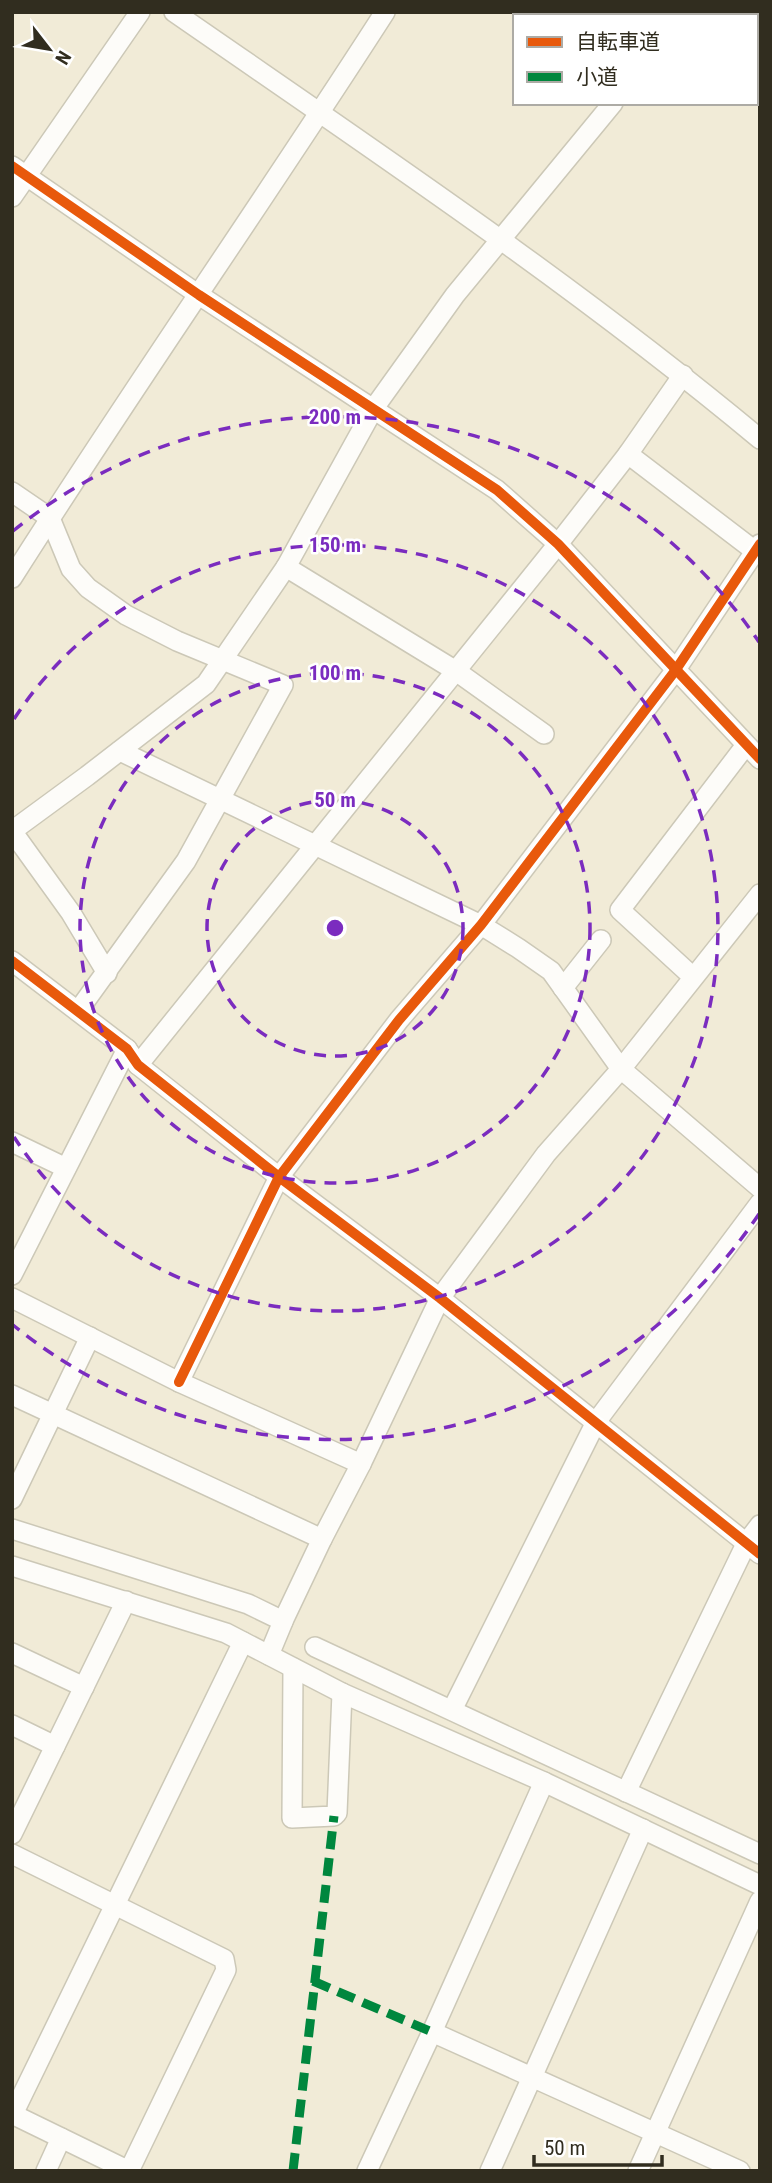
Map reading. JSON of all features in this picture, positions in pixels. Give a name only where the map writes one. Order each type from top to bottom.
[{"type":"street","points":[[12,197],[19,171],[140,12]]},
{"type":"street","points":[[174,12],[501,240],[683,375],[760,439]]},
{"type":"street","points":[[12,578],[385,12]]},
{"type":"street","points":[[107,973],[71,913],[12,831],[206,684],[286,567],[374,408],[455,295],[611,105]]},
{"type":"street","points":[[19,171],[199,295],[496,490],[558,544],[753,752],[620,911],[693,977]]},
{"type":"street","points":[[138,1065],[558,544],[628,454],[683,375]]},
{"type":"street","points":[[179,1382],[279,1177],[399,1020],[481,925],[675,671],[757,548],[628,454]]},
{"type":"street","points":[[12,492],[50,519],[71,569],[88,588],[126,615],[177,641],[283,685],[186,862],[78,1011]]},
{"type":"street","points":[[286,567],[456,671],[544,734]]},
{"type":"street","points":[[120,751],[481,925],[518,948],[551,971],[621,1069],[760,1188]]},
{"type":"street","points":[[269,1655],[322,1539],[440,1298],[546,1154],[621,1069],[760,894]]},
{"type":"street","points":[[563,988],[601,940]]},
{"type":"street","points":[[12,961],[127,1049],[138,1065],[279,1177],[440,1298],[753,1548]]},
{"type":"street","points":[[12,1275],[127,1049]]},
{"type":"street","points":[[12,1142],[66,1168]]},
{"type":"street","points":[[452,1710],[596,1422],[760,1203]]},
{"type":"street","points":[[12,1298],[179,1382],[361,1464]]},
{"type":"street","points":[[12,1499],[90,1337]]},
{"type":"street","points":[[12,1395],[322,1539]]},
{"type":"street","points":[[626,1792],[753,1548],[760,1525]]},
{"type":"street","points":[[12,1529],[247,1604],[283,1622]]},
{"type":"street","points":[[12,1566],[226,1633],[342,1693],[544,1782],[760,1885]]},
{"type":"street","points":[[12,1835],[126,1601]]},
{"type":"street","points":[[12,1854],[115,1905],[224,1959],[226,1970],[129,2171],[13,2114],[115,1905],[243,1642]]},
{"type":"street","points":[[315,1647],[760,1854]]},
{"type":"street","points":[[12,1653],[84,1687]]},
{"type":"street","points":[[293,1668],[292,1818],[334,1816],[337,1813],[342,1693]]},
{"type":"street","points":[[12,1725],[55,1746]]},
{"type":"street","points":[[367,2171],[544,1782]]},
{"type":"street","points":[[490,2171],[643,1829]]},
{"type":"street","points":[[638,2171],[760,1901]]},
{"type":"street","points":[[432,2032],[740,2171]]},
{"type":"street","points":[[46,2171],[61,2138]]},
{"type":"marked path","points":[[293,2171],[334,1816]]},
{"type":"marked path","points":[[313,1981],[432,2032]]},
{"type":"cycle path","points":[[12,166],[199,295],[497,490],[558,544],[760,759]]},
{"type":"cycle path","points":[[179,1382],[279,1177],[399,1020],[481,925],[675,671],[760,544]]},
{"type":"cycle path","points":[[12,961],[127,1049],[138,1065],[279,1177],[440,1298],[760,1554]]}]
